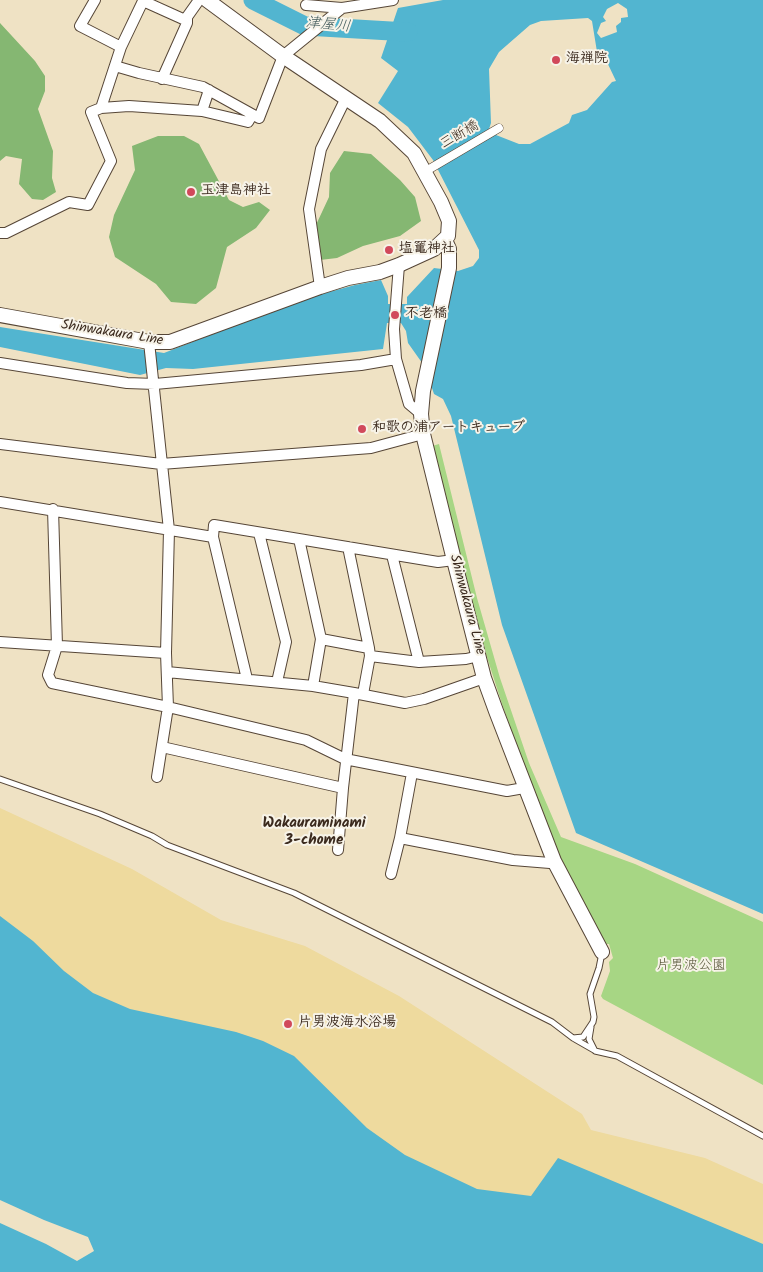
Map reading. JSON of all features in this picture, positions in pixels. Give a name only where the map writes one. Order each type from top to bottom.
[{"type":"main road","name":"Shinwakaura Line","points":[[0,315],[149,346],[170,342],[348,278],[380,272],[423,255],[445,240],[450,232],[449,221],[429,169],[414,153],[380,121],[283,56],[207,0]]},
{"type":"main road","name":"Shinwakaura Line","points":[[445,240],[449,249],[449,268],[423,391],[421,414],[423,434],[484,678],[524,788],[554,861],[602,952]]},
{"type":"street","points":[[95,0],[80,26],[121,47]]},
{"type":"street","points":[[101,108],[121,47],[143,0],[183,19],[199,0]]},
{"type":"street","points":[[305,2],[340,11],[393,0]]},
{"type":"street","points":[[115,66],[162,79],[203,87],[259,118],[283,56],[340,11]]},
{"type":"street","points":[[162,79],[187,23],[187,16]]},
{"type":"street","points":[[202,111],[209,90]]},
{"type":"street","points":[[320,287],[309,209],[321,149],[346,98]]},
{"type":"street","points":[[0,233],[6,233],[69,202],[88,205],[111,161],[91,112],[101,108],[129,106],[202,111],[248,122],[252,115]]},
{"type":"street","name":"三断橋","points":[[429,169],[499,128]]},
{"type":"street","points":[[399,265],[394,329],[396,359],[409,404],[421,414]]},
{"type":"street","points":[[149,346],[169,530],[166,653],[168,707],[156,777]]},
{"type":"street","points":[[0,363],[127,383],[361,365],[396,359]]},
{"type":"street","points":[[0,444],[161,464],[372,448],[423,434]]},
{"type":"street","points":[[0,502],[53,509],[213,537]]},
{"type":"street","points":[[53,509],[57,646],[48,675],[52,683],[168,707],[306,740],[345,759],[507,791],[524,788]]},
{"type":"street","points":[[247,679],[213,537],[214,525],[438,562],[454,560]]},
{"type":"street","points":[[259,533],[286,642],[277,682]]},
{"type":"street","points":[[299,539],[321,639],[313,686]]},
{"type":"street","points":[[338,850],[345,759],[358,693],[369,652],[348,547]]},
{"type":"street","points":[[392,555],[419,662]]},
{"type":"street","points":[[321,639],[369,652],[419,662],[466,659],[479,656]]},
{"type":"street","points":[[0,642],[166,653]]},
{"type":"street","points":[[167,672],[313,686],[405,702],[424,699],[484,678]]},
{"type":"street","points":[[162,747],[343,788]]},
{"type":"street","points":[[391,874],[412,773]]},
{"type":"street","points":[[400,838],[513,860],[554,861]]},
{"type":"lane","points":[[0,779],[100,814],[152,836],[167,845],[294,893],[552,1022],[573,1038],[595,1051],[617,1056],[763,1136]]},
{"type":"lane","points":[[595,1051],[588,1039],[594,1017],[590,994],[599,968],[602,952]]},
{"type":"lane","points":[[573,1038],[583,1037],[590,1027]]},
{"type":"green space","points":[[0,23],[35,61],[45,76],[45,91],[38,109],[53,151],[52,178],[56,192],[43,200],[32,199],[19,184],[22,159],[6,156],[0,161]]},
{"type":"green space","points":[[158,136],[184,136],[199,144],[229,200],[243,207],[259,202],[270,210],[256,228],[227,247],[216,288],[196,304],[171,302],[156,284],[115,257],[109,237],[114,215],[135,170],[132,146]]},
{"type":"green space","points":[[344,151],[371,154],[400,180],[415,197],[421,221],[400,236],[363,246],[337,258],[320,260],[315,227],[329,197],[330,173]]},
{"type":"green space","name":"片男波公園","points":[[439,444],[477,598],[500,678],[529,763],[561,837],[635,864],[763,922],[763,1085],[603,999],[601,996],[610,971],[609,962],[613,958],[609,944],[605,944],[552,842],[503,707],[485,651],[432,446]]},
{"type":"sand","name":"片男波海水浴場","points":[[0,808],[132,869],[221,920],[305,946],[399,996],[582,1114],[591,1130],[705,1158],[763,1184],[763,1270],[532,1239],[90,1003],[0,931]]},
{"type":"water","points":[[443,0],[763,0],[763,914],[576,833],[502,625],[451,416],[443,399],[434,394],[425,367],[408,343],[406,331],[401,323],[387,323],[383,349],[193,369],[166,368],[140,375],[0,347],[0,327],[164,353],[300,300],[355,285],[381,280],[388,296],[388,304],[407,304],[407,297],[434,268],[458,271],[473,266],[479,258],[479,250],[433,160],[408,127],[378,103],[398,71],[381,58],[398,8]],"holes":[[[618,3],[627,9],[628,17],[621,18],[621,22],[616,26],[617,32],[601,38],[597,33],[601,23],[606,21],[603,17],[607,9]],[[588,18],[592,21],[598,58],[606,60],[616,81],[612,82],[587,110],[572,115],[569,123],[530,144],[519,144],[496,135],[489,129],[491,123],[489,69],[499,52],[530,25],[541,21]]]},
{"type":"water","points":[[0,916],[33,941],[64,971],[93,993],[130,1009],[236,1032],[263,1041],[294,1056],[367,1128],[405,1155],[477,1189],[531,1196],[558,1158],[763,1244],[763,1272],[0,1272]]},
{"type":"pier","points":[[0,1200],[88,1237],[94,1251],[77,1261],[46,1244],[0,1223]]},
{"type":"waterway","name":"津屋川","points":[[253,0],[305,26],[408,32]]},
{"type":"place","name":"海禅院","points":[[556,60]]},
{"type":"place","name":"玉津島神社","points":[[191,192]]},
{"type":"place","name":"塩竃神社","points":[[389,250]]},
{"type":"place","name":"不老橋","points":[[395,315]]},
{"type":"place","name":"和歌の浦アートキューブ","points":[[362,429]]},
{"type":"place","name":"片男波海水浴場","points":[[288,1024]]},
{"type":"district","name":"Wakauraminami 3-chome","points":[[314,832]]}]
